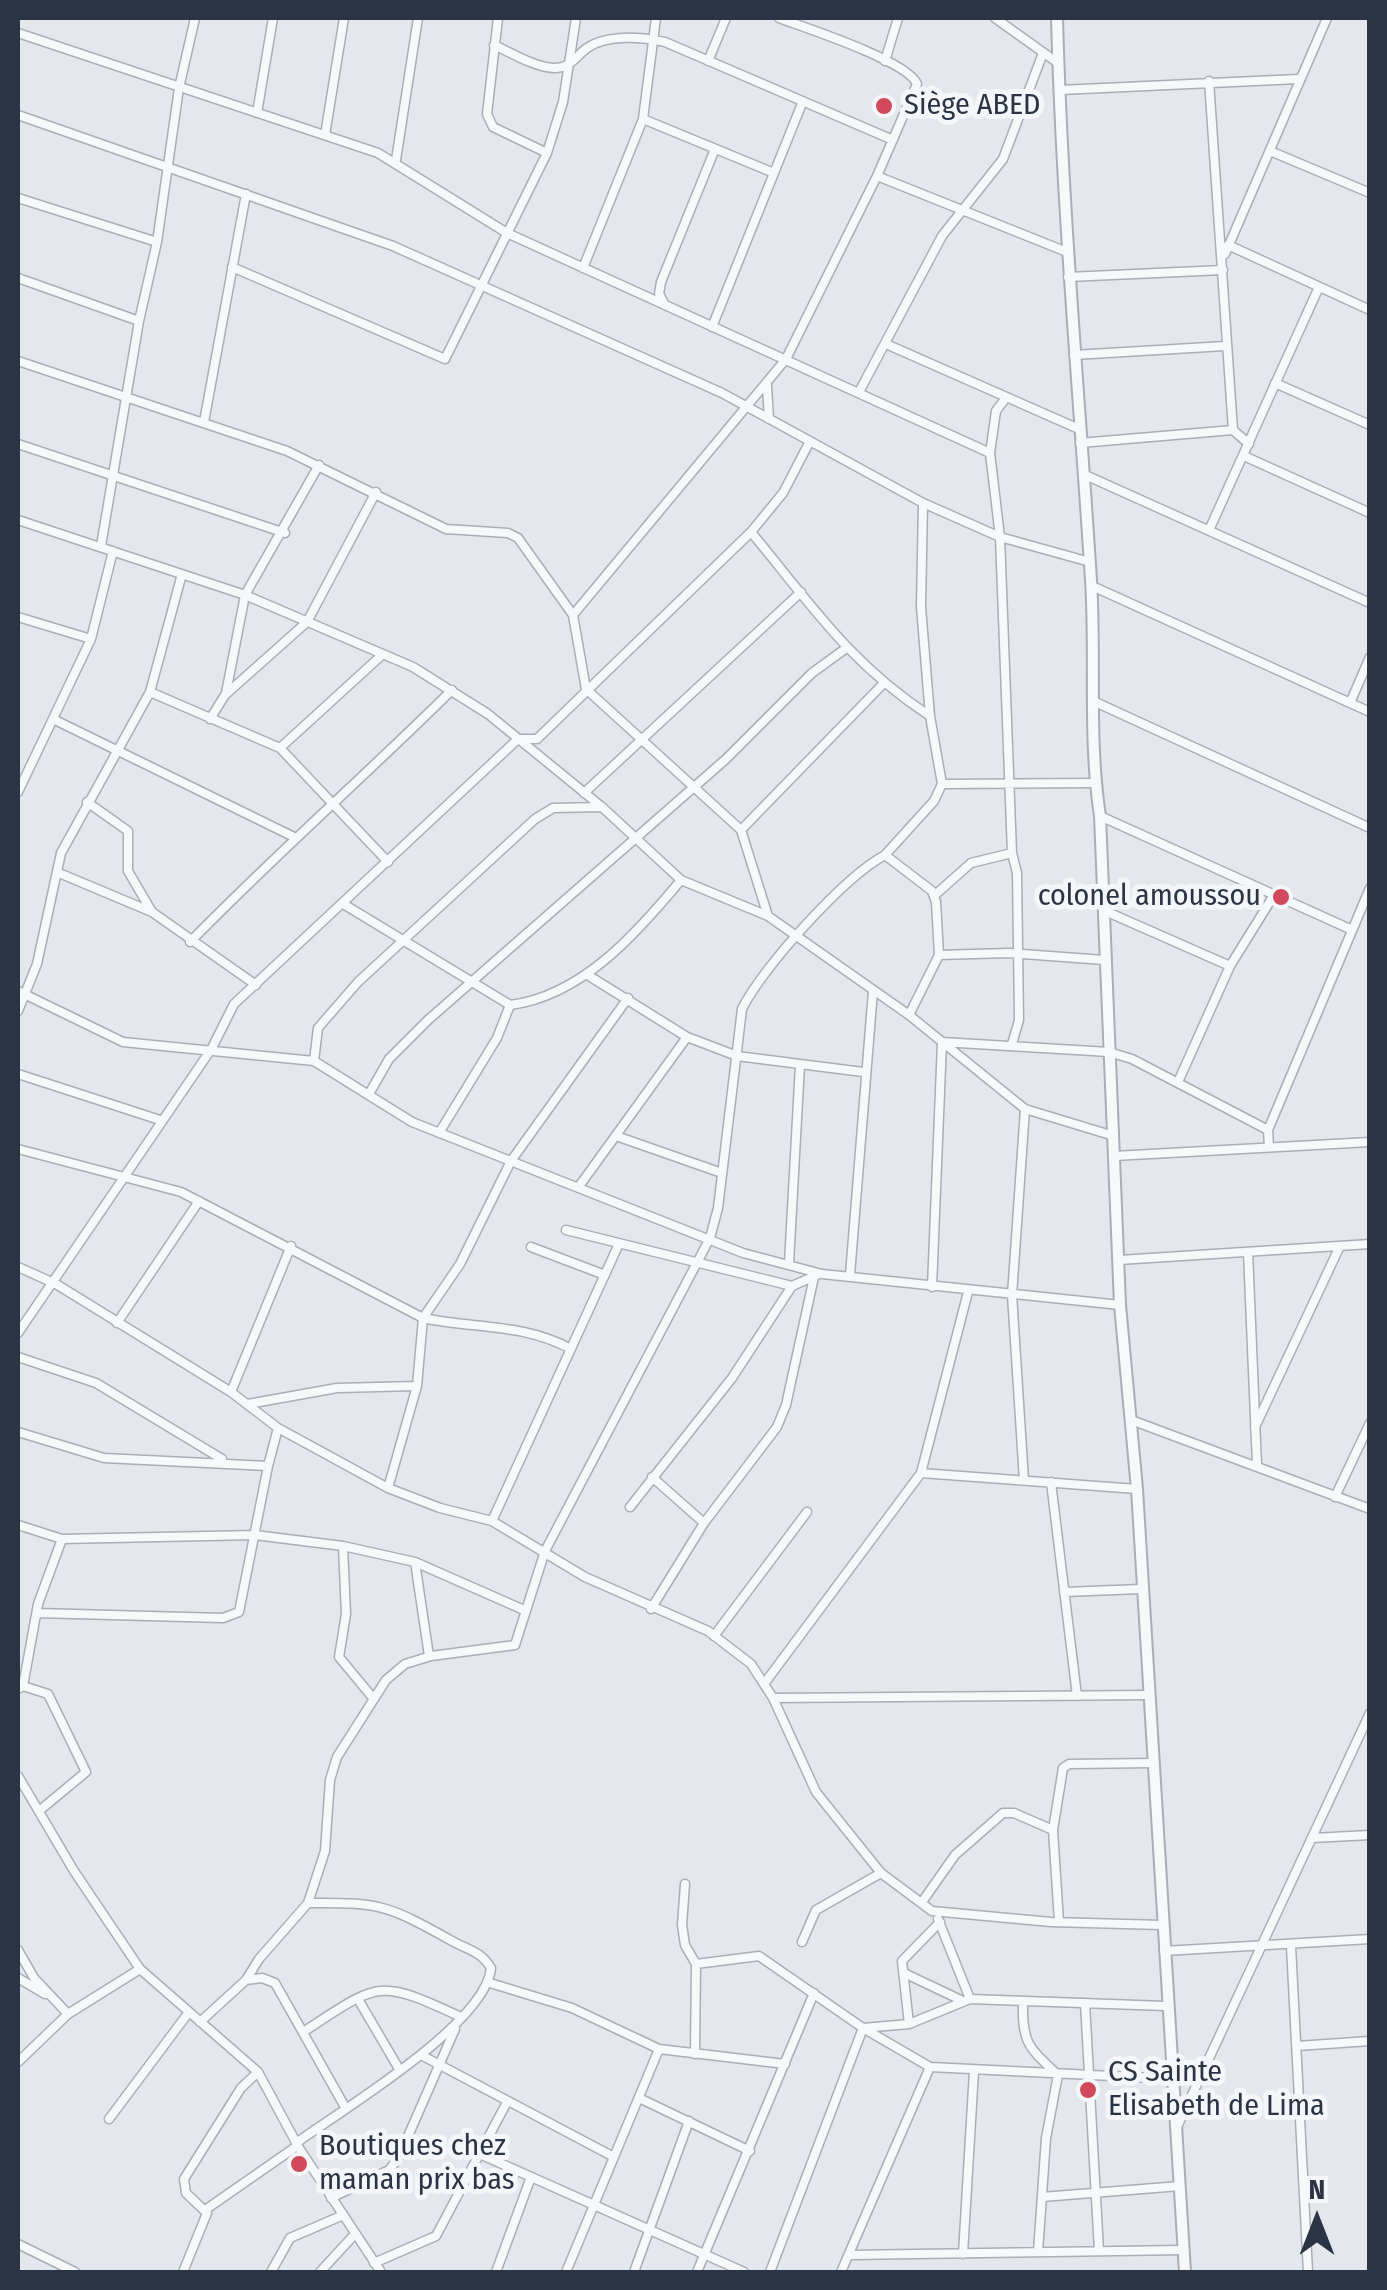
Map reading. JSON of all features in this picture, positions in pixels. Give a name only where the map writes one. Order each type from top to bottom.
[{"type":"street","points":[[101,546],[138,321],[157,242],[178,88],[195,18]]},
{"type":"street","points":[[257,113],[272,18]]},
{"type":"street","points":[[325,135],[344,18]]},
{"type":"street","points":[[396,160],[418,18]]},
{"type":"street","points":[[498,18],[487,114],[492,128],[547,154]]},
{"type":"street","points":[[232,267],[445,359],[547,154],[576,18]]},
{"type":"street","points":[[583,268],[643,119],[656,18]]},
{"type":"street","points":[[708,60],[726,18]]},
{"type":"street","points":[[573,616],[786,359],[877,176],[916,79],[885,60],[779,18]]},
{"type":"street","points":[[810,30],[815,18]]},
{"type":"street","points":[[885,60],[898,18]]},
{"type":"street","points":[[995,18],[1058,63]]},
{"type":"street","points":[[1057,18],[1068,278],[1092,586],[1095,783],[1100,816],[1120,1305],[1136,1489],[1165,2006],[1185,2272]]},
{"type":"street","points":[[1224,258],[1327,18]]},
{"type":"street","points":[[18,33],[396,160],[508,233],[990,452]]},
{"type":"street","points":[[494,45],[547,67],[569,65],[588,47],[603,41],[652,40],[893,140]]},
{"type":"street","points":[[859,392],[942,236],[960,210],[985,186],[1003,158],[1043,53]]},
{"type":"street","points":[[1060,90],[1298,79]]},
{"type":"street","points":[[1210,82],[1233,430],[1249,444]]},
{"type":"street","points":[[712,326],[803,101]]},
{"type":"street","points":[[18,115],[392,246],[747,407],[923,502],[1000,537],[1090,562]]},
{"type":"street","points":[[643,119],[774,173]]},
{"type":"street","points":[[664,305],[659,294],[660,282],[715,148]]},
{"type":"street","points":[[1270,150],[1368,188]]},
{"type":"street","points":[[877,176],[1067,252]]},
{"type":"street","points":[[204,422],[246,194]]},
{"type":"street","points":[[18,198],[157,242]]},
{"type":"street","points":[[1228,245],[1370,310]]},
{"type":"street","points":[[1068,278],[1224,270]]},
{"type":"street","points":[[18,278],[138,321]]},
{"type":"street","points":[[1210,528],[1319,287]]},
{"type":"street","points":[[886,344],[1078,429]]},
{"type":"street","points":[[1074,355],[1225,346]]},
{"type":"street","points":[[18,361],[320,465],[446,529],[508,533],[518,538],[573,616],[586,689],[741,830],[768,916]]},
{"type":"street","points":[[1275,384],[1370,425]]},
{"type":"street","points":[[766,386],[769,419]]},
{"type":"street","points":[[1005,399],[996,412],[990,452],[1000,537],[1012,853],[1018,873],[1018,1020],[1012,1044]]},
{"type":"street","points":[[1080,442],[1233,430]]},
{"type":"street","points":[[18,1333],[126,1179],[160,1120],[212,1048],[234,1004],[345,905],[518,739],[537,739],[750,532],[783,493],[810,441]]},
{"type":"street","points":[[18,444],[284,532]]},
{"type":"street","points":[[1244,456],[1370,513]]},
{"type":"street","points":[[226,695],[245,595],[320,465]]},
{"type":"street","points":[[1083,474],[1210,528],[1370,604]]},
{"type":"street","points":[[210,718],[226,695],[307,622],[376,492]]},
{"type":"street","points":[[200,2022],[246,1980],[259,1958],[308,1904],[325,1851],[330,1780],[337,1757],[373,1698],[405,1664],[429,1656],[515,1645],[545,1551],[710,1238],[718,1208],[719,1172],[742,1009],[753,987],[833,898],[885,854],[934,801],[942,784],[930,716],[921,608],[923,502]]},
{"type":"street","points":[[18,520],[245,595],[382,654],[452,690],[602,807],[680,880],[768,916],[908,1014],[1025,1109],[1114,1136]]},
{"type":"street","points":[[750,532],[845,650],[882,685],[930,716]]},
{"type":"street","points":[[18,792],[91,639],[114,551]]},
{"type":"street","points":[[18,1010],[20,993],[37,964],[61,854],[150,692],[182,574]]},
{"type":"street","points":[[1092,586],[1370,712]]},
{"type":"street","points":[[584,793],[801,592]]},
{"type":"street","points":[[18,617],[91,639]]},
{"type":"street","points":[[369,1094],[389,1059],[693,787],[812,673],[845,650]]},
{"type":"street","points":[[280,748],[382,654]]},
{"type":"street","points":[[1350,702],[1370,657]]},
{"type":"street","points":[[741,830],[882,685]]},
{"type":"street","points":[[190,942],[294,836],[335,806],[452,690]]},
{"type":"street","points":[[150,692],[280,748],[388,862]]},
{"type":"street","points":[[1093,701],[1370,828]]},
{"type":"street","points":[[55,720],[294,836]]},
{"type":"street","points":[[942,784],[1095,783]]},
{"type":"street","points":[[88,802],[128,830],[128,871],[152,912]]},
{"type":"street","points":[[314,1061],[318,1028],[358,982],[535,819],[553,808],[602,807]]},
{"type":"street","points":[[1100,816],[1350,929]]},
{"type":"street","points":[[935,896],[972,862],[1012,853]]},
{"type":"street","points":[[885,854],[935,896],[939,955],[908,1014]]},
{"type":"street","points":[[59,873],[152,912],[256,985]]},
{"type":"street","points":[[345,905],[510,1005],[532,1002],[586,974],[642,928],[680,880]]},
{"type":"street","points":[[1269,1147],[1268,1130],[1370,888]]},
{"type":"street","points":[[1178,1082],[1230,966],[1274,895]]},
{"type":"street","points":[[1104,911],[1230,966]]},
{"type":"street","points":[[939,955],[1019,954],[1104,960]]},
{"type":"street","points":[[586,974],[688,1037],[737,1056],[864,1072]]},
{"type":"street","points":[[850,1275],[873,990]]},
{"type":"street","points":[[20,993],[123,1042],[314,1061],[412,1122],[580,1185],[743,1253],[789,1263],[818,1275],[850,1275],[968,1292],[1120,1305]]},
{"type":"street","points":[[388,1488],[417,1386],[423,1318],[460,1264],[512,1161],[628,998]]},
{"type":"street","points":[[438,1133],[497,1038],[510,1005]]},
{"type":"street","points":[[580,1185],[688,1037]]},
{"type":"street","points":[[942,1042],[1109,1052],[1178,1082],[1268,1130]]},
{"type":"street","points":[[932,1287],[942,1042]]},
{"type":"street","points":[[789,1263],[800,1065]]},
{"type":"street","points":[[18,1074],[160,1120]]},
{"type":"street","points":[[1024,1480],[1012,1295],[1025,1109]]},
{"type":"street","points":[[619,1136],[719,1172]]},
{"type":"street","points":[[1114,1156],[1370,1142]]},
{"type":"street","points":[[18,1149],[126,1179],[144,1178],[291,1246],[423,1318],[466,1327],[497,1325],[546,1336],[571,1348]]},
{"type":"street","points":[[116,1323],[199,1201]]},
{"type":"street","points":[[566,1230],[618,1246],[792,1286]]},
{"type":"street","points":[[1119,1260],[1370,1244]]},
{"type":"street","points":[[231,1392],[291,1246]]},
{"type":"street","points":[[492,1520],[618,1246]]},
{"type":"street","points":[[1254,1430],[1340,1246]]},
{"type":"street","points":[[531,1247],[605,1275]]},
{"type":"street","points":[[1248,1252],[1256,1465]]},
{"type":"street","points":[[18,1268],[56,1284],[231,1392],[278,1428],[388,1488],[440,1508],[492,1520],[652,1609],[714,1636],[751,1664],[773,1698],[816,1792],[882,1872],[922,1902],[940,1922],[967,2000]]},
{"type":"street","points":[[630,1507],[732,1378],[792,1286],[818,1275]]},
{"type":"street","points":[[652,1609],[704,1522],[776,1427],[786,1404],[818,1275]]},
{"type":"street","points":[[764,1684],[921,1472],[968,1292]]},
{"type":"street","points":[[18,1357],[96,1383],[225,1461]]},
{"type":"street","points":[[248,1404],[337,1388],[417,1386]]},
{"type":"street","points":[[1131,1420],[1370,1508]]},
{"type":"street","points":[[1335,1497],[1370,1424]]},
{"type":"street","points":[[37,1613],[223,1618],[240,1612],[278,1428]]},
{"type":"street","points":[[18,1432],[104,1458],[268,1466]]},
{"type":"street","points":[[921,1472],[1136,1489]]},
{"type":"street","points":[[652,1477],[704,1522]]},
{"type":"street","points":[[1051,1482],[1077,1696]]},
{"type":"street","points":[[714,1636],[807,1512]]},
{"type":"street","points":[[18,1525],[62,1539],[255,1534],[343,1546],[415,1562],[524,1610]]},
{"type":"street","points":[[39,1811],[86,1772],[48,1694],[20,1687],[37,1613],[62,1539]]},
{"type":"street","points":[[343,1546],[346,1614],[339,1656],[373,1698]]},
{"type":"street","points":[[415,1562],[429,1656]]},
{"type":"street","points":[[1064,1592],[1141,1589]]},
{"type":"street","points":[[18,1654],[28,1659]]},
{"type":"street","points":[[773,1698],[1149,1696]]},
{"type":"street","points":[[1176,2128],[1370,1712]]},
{"type":"street","points":[[1059,1922],[1053,1830],[1058,1778],[1069,1764],[1153,1763]]},
{"type":"street","points":[[18,1776],[140,1968],[258,2072],[341,2216],[382,2272]]},
{"type":"street","points":[[922,1902],[955,1856],[1002,1813],[1014,1813],[1053,1830]]},
{"type":"street","points":[[1312,1838],[1370,1835]]},
{"type":"street","points":[[802,1942],[816,1910],[882,1872]]},
{"type":"street","points":[[685,1884],[682,1925],[685,1945],[696,1964],[695,2054]]},
{"type":"street","points":[[205,2210],[421,2055],[458,2021],[490,1983],[491,1968],[486,1959],[403,1912],[364,1902],[308,1904]]},
{"type":"street","points":[[932,1911],[1059,1922],[1162,1924]]},
{"type":"street","points":[[909,2024],[904,1957],[940,1922]]},
{"type":"street","points":[[1164,1951],[1260,1949],[1370,1939]]},
{"type":"street","points":[[1291,1946],[1308,2272]]},
{"type":"street","points":[[18,1950],[49,1996],[68,2014]]},
{"type":"street","points":[[696,1964],[752,1954],[930,2067],[1173,2079]]},
{"type":"street","points":[[18,2062],[68,2014],[140,1968]]},
{"type":"street","points":[[904,1973],[967,2000],[1165,2006]]},
{"type":"street","points":[[18,1978],[49,1996]]},
{"type":"street","points":[[246,1980],[262,1978],[275,1983],[345,2107]]},
{"type":"street","points":[[490,1983],[572,2008],[659,2049],[786,2064]]},
{"type":"street","points":[[303,2032],[384,1987],[402,1990],[458,2021]]},
{"type":"street","points":[[698,2272],[814,1994]]},
{"type":"street","points":[[358,1999],[400,2069]]},
{"type":"street","points":[[863,2028],[909,2024],[967,2000]]},
{"type":"street","points":[[1024,2001],[1022,2034],[1034,2053],[1058,2075]]},
{"type":"street","points":[[1085,2003],[1098,2251]]},
{"type":"street","points":[[108,2119],[188,2012]]},
{"type":"street","points":[[331,2198],[388,2170],[440,2067],[458,2021]]},
{"type":"street","points":[[770,2272],[863,2028]]},
{"type":"street","points":[[1297,2046],[1370,2042]]},
{"type":"street","points":[[566,2272],[659,2049]]},
{"type":"street","points":[[421,2055],[614,2157]]},
{"type":"street","points":[[841,2272],[930,2067]]},
{"type":"street","points":[[963,2254],[974,2071]]},
{"type":"street","points":[[183,2272],[207,2216],[186,2193],[184,2179],[242,2088],[258,2072]]},
{"type":"street","points":[[1038,2252],[1058,2075]]},
{"type":"street","points":[[639,2098],[750,2151]]},
{"type":"street","points":[[374,2263],[436,2236],[507,2102]]},
{"type":"street","points":[[634,2272],[688,2121]]},
{"type":"street","points":[[482,2155],[744,2272]]},
{"type":"street","points":[[496,2272],[531,2177]]},
{"type":"street","points":[[1042,2197],[1180,2186]]},
{"type":"street","points":[[271,2272],[290,2238],[341,2216]]},
{"type":"street","points":[[320,2272],[355,2234]]},
{"type":"street","points":[[18,2244],[75,2272]]},
{"type":"street","points":[[850,2255],[1183,2250]]},
{"type":"place","name":"Siège ABED","points":[[884,106]]},
{"type":"place","name":"colonel amoussou","points":[[1281,897]]},
{"type":"place","name":"CS Sainte Elisabeth de Lima","points":[[1088,2090]]},
{"type":"place","name":"Boutiques chez maman prix bas","points":[[299,2164]]}]
